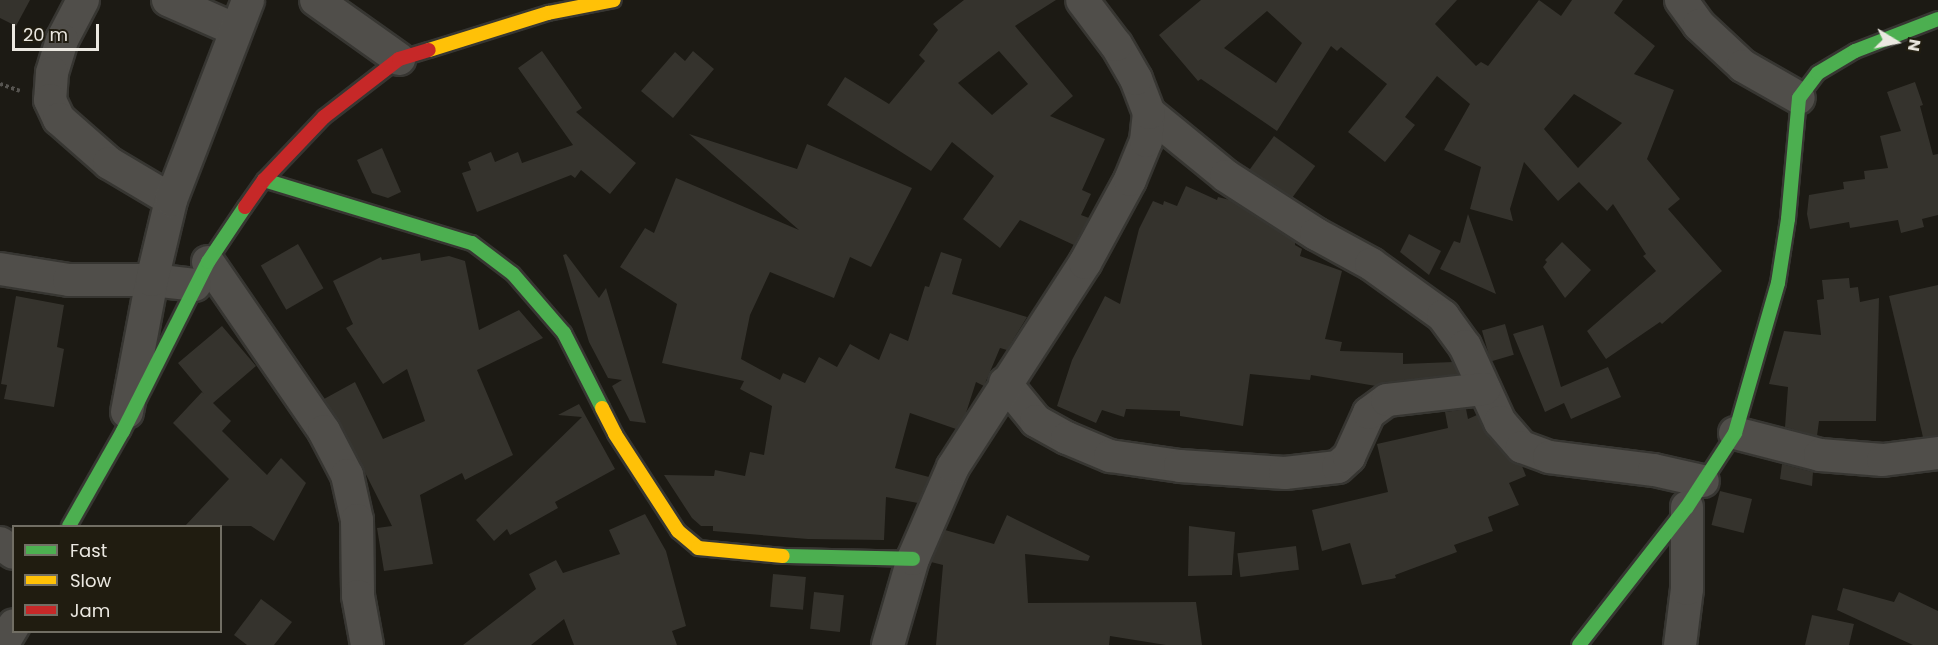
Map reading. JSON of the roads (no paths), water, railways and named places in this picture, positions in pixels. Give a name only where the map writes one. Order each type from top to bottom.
[{"type":"street","points":[[83,0],[62,40],[52,73],[50,100],[59,119],[109,163],[171,200]]},
{"type":"street","points":[[168,0],[236,30]]},
{"type":"street","points":[[123,431],[152,280],[171,200],[248,0]]},
{"type":"street","points":[[316,0],[399,59]]},
{"type":"street","points":[[70,525],[123,431],[202,274],[264,180],[324,117],[399,59],[548,13],[594,1],[614,0]]},
{"type":"street","points":[[888,645],[913,559],[953,467],[1005,383],[1085,263],[1130,180],[1146,141],[1149,113],[1136,79],[1116,45],[1082,0]]},
{"type":"street","points":[[1681,0],[1699,24],[1743,66],[1799,98]]},
{"type":"street","points":[[1579,645],[1695,494],[1735,433],[1778,283],[1788,219],[1799,98],[1818,73],[1855,51],[1938,19]]},
{"type":"street","points":[[1149,113],[1226,176],[1316,234],[1371,264],[1443,316],[1465,346],[1500,422],[1522,447],[1549,457],[1654,470],[1695,494]]},
{"type":"street","points":[[264,180],[472,243],[513,274],[564,333],[615,434],[678,531],[698,548],[807,558],[913,559]]},
{"type":"street","points":[[0,269],[69,280],[152,280],[202,274]]},
{"type":"street","points":[[202,274],[324,431],[347,475],[357,520],[358,596],[367,645]]},
{"type":"street","points":[[1005,383],[1036,421],[1067,438],[1110,456],[1180,466],[1285,473],[1338,467],[1349,457],[1369,413],[1387,400],[1484,389]]},
{"type":"street","points":[[1735,433],[1820,455],[1883,460],[1938,453]]},
{"type":"street","points":[[1680,645],[1695,494]]},
{"type":"street","points":[[2,645],[12,628]]}]
